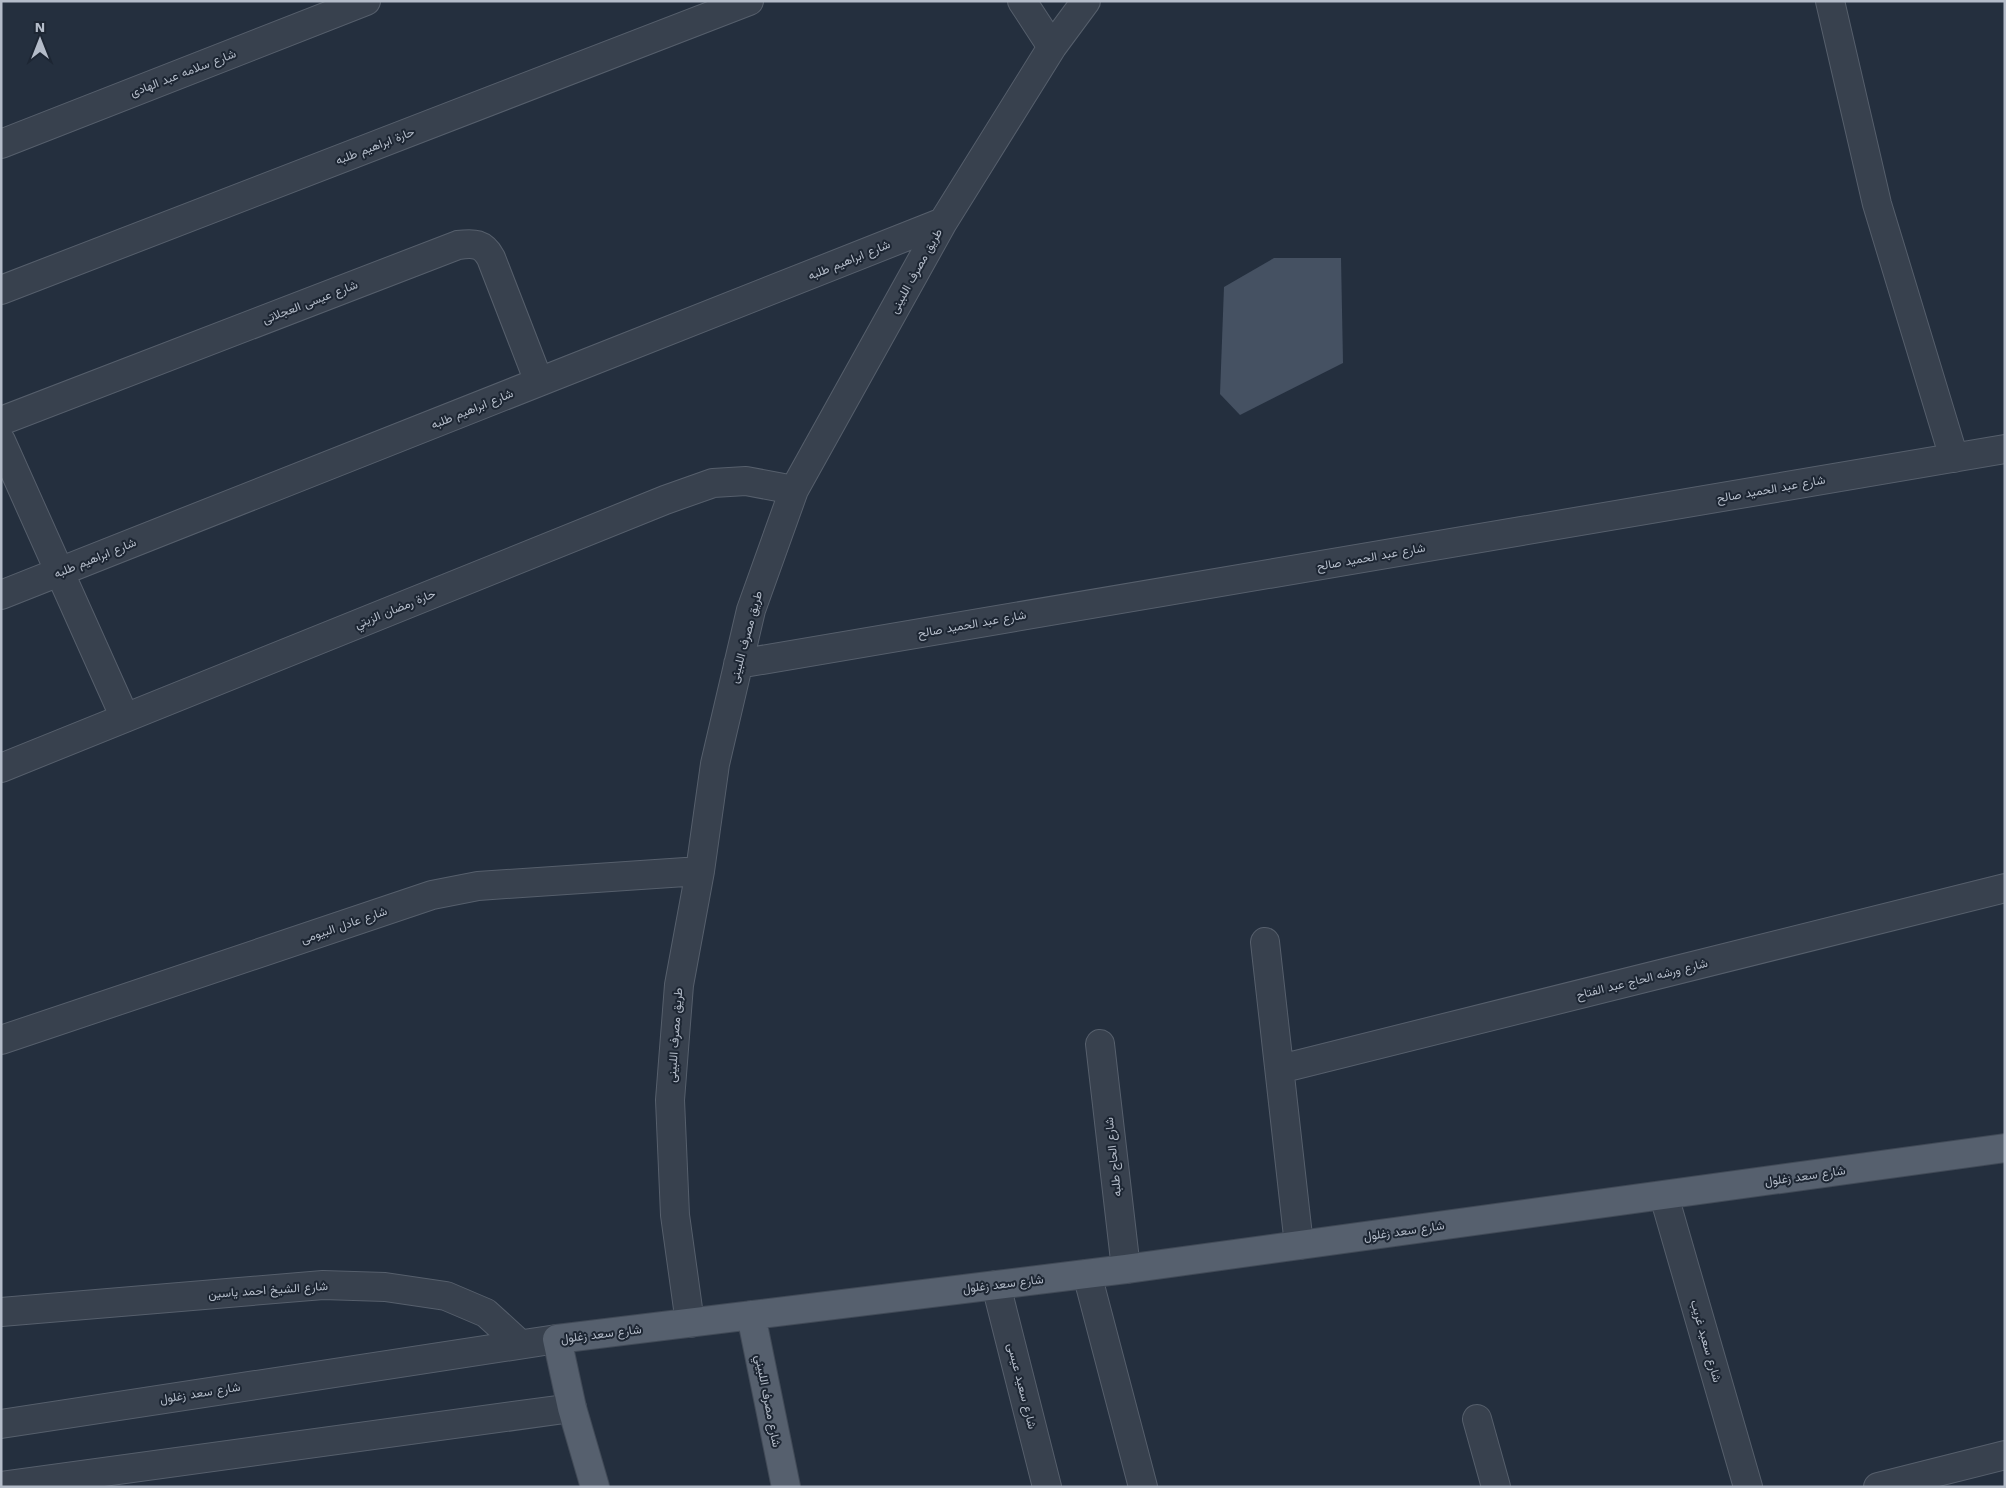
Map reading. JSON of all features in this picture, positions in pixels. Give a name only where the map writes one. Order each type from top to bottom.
[{"type":"main road","name":"شارع سعد زغلول","points":[[557,1339],[1126,1269],[2005,1148]]},
{"type":"main road","name":"شارع مصرف اللبيني","points":[[751,1315],[786,1487]]},
{"type":"main road","points":[[557,1339],[572,1408],[595,1487]]},
{"type":"street","name":"شارع سلامه عبد الهادى","points":[[1,144],[366,1]]},
{"type":"street","name":"حارة ابراهيم طلبه","points":[[1,290],[750,1]]},
{"type":"street","points":[[1022,1],[1052,47]]},
{"type":"street","name":"طريق مصرف اللبينى","points":[[690,1323],[675,1215],[670,1100],[679,985],[700,871],[715,764],[751,610],[794,490],[943,222],[1052,47],[1086,1]]},
{"type":"street","points":[[1830,1],[1877,204],[1954,458]]},
{"type":"street","name":"شارع ابراهيم طلبه","points":[[1,595],[943,222]]},
{"type":"street","name":"شارع عيسى العجلاتى","points":[[1,422],[458,245],[474,243],[486,249],[492,258],[540,382]]},
{"type":"street","points":[[1,441],[125,718]]},
{"type":"street","name":"شارع عبد الحميد صالح","points":[[738,664],[2005,449]]},
{"type":"street","name":"حارة رمضان الزيتي","points":[[1,768],[656,504],[713,483],[746,481],[794,490]]},
{"type":"street","name":"شارع عادل البيومى","points":[[1,1040],[432,895],[478,886],[700,871]]},
{"type":"street","name":"شارع ورشه الحاج عبد الفتاح","points":[[1280,1069],[2005,888]]},
{"type":"street","points":[[1265,942],[1300,1245]]},
{"type":"street","name":"شارع الحاج طلبه","points":[[1100,1044],[1126,1269]]},
{"type":"street","name":"شارع سعيد غريب","points":[[1664,1196],[1748,1487]]},
{"type":"street","points":[[1087,1274],[1144,1487]]},
{"type":"street","name":"شارع الشيخ احمد ياسين","points":[[1,1312],[323,1285],[384,1287],[446,1296],[486,1313],[520,1344]]},
{"type":"street","name":"شارع سعيد عيسى","points":[[996,1285],[1047,1487]]},
{"type":"street","name":"شارع سعد زغلول","points":[[1,1424],[557,1339]]},
{"type":"street","points":[[1,1486],[572,1408]]},
{"type":"street","points":[[1477,1419],[1496,1487]]},
{"type":"street","points":[[1878,1487],[2005,1456]]},
{"type":"building","points":[[1274,258],[1341,258],[1343,363],[1240,415],[1220,394],[1224,287]]}]
